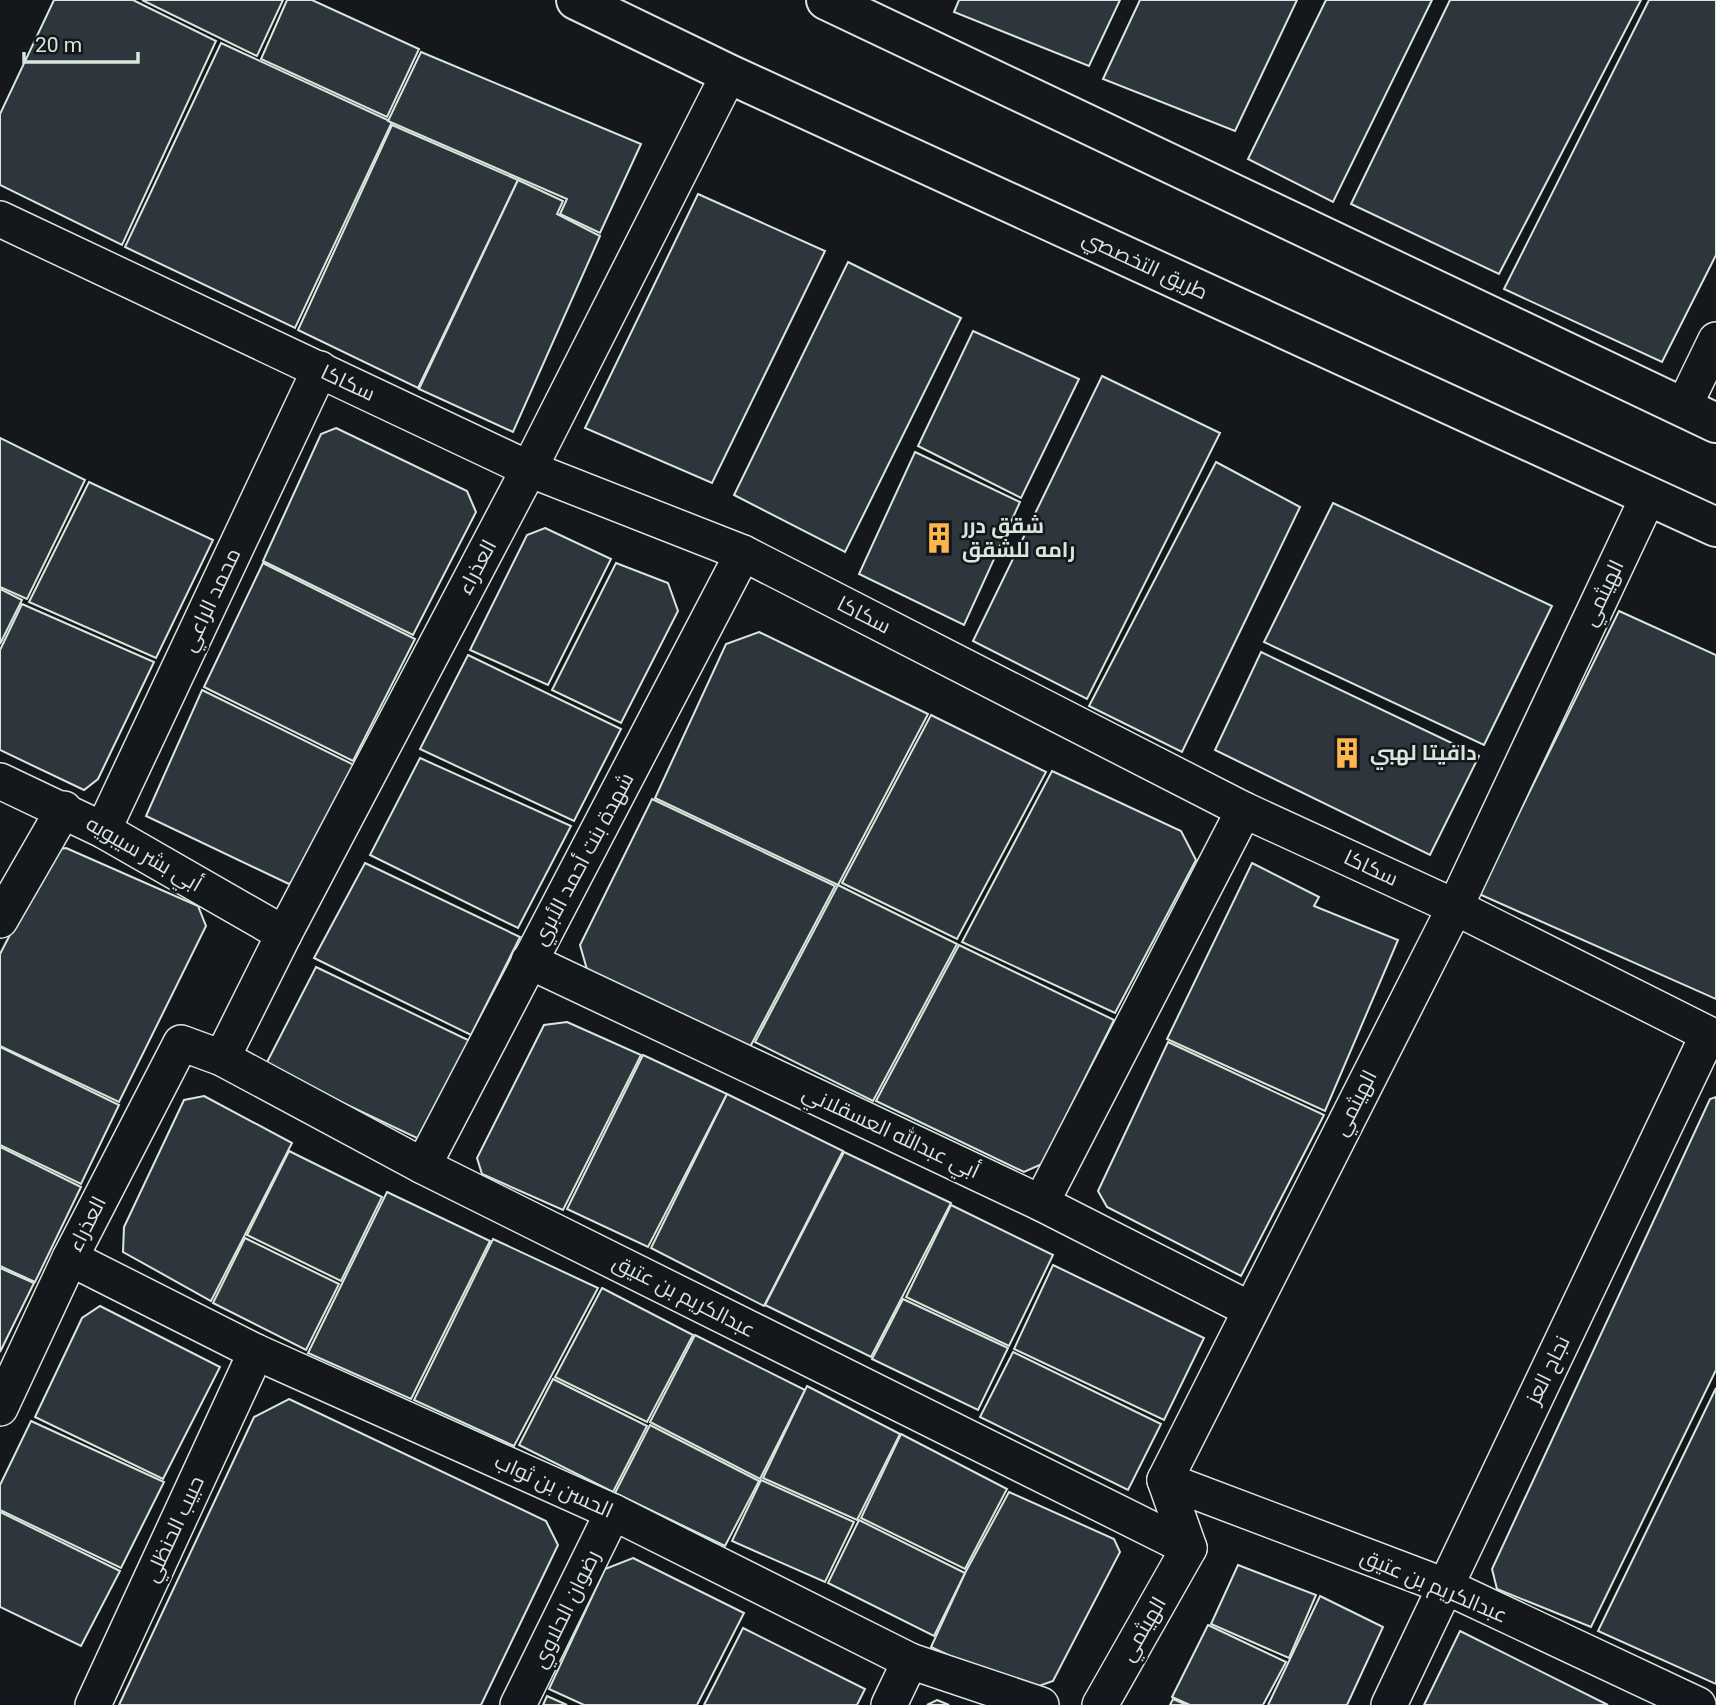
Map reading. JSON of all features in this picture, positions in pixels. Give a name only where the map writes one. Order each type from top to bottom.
[{"type":"main road","name":"طريق التخصصي","points":[[576,0],[729,74],[1716,527]]},
{"type":"main road","points":[[826,0],[1700,415]]},
{"type":"street","name":"العذراء","points":[[222,1058],[284,934],[529,468],[729,74]]},
{"type":"street","name":"سكاكا","points":[[0,219],[529,468],[743,553],[1244,810],[1455,907],[1712,1037]]},
{"type":"street","points":[[1700,415],[1716,340]]},
{"type":"street","name":"محمد الراعي","points":[[103,830],[320,369]]},
{"type":"street","name":"الهيثمي","points":[[1164,1480],[1455,907],[1649,495]]},
{"type":"street","name":"شهدة بنت أحمد الأبري","points":[[423,1166],[743,553]]},
{"type":"street","name":"أبي بشر سيبويه","points":[[0,782],[64,809],[284,934]]},
{"type":"street","points":[[0,920],[64,809]]},
{"type":"street","points":[[1041,1203],[1244,810]]},
{"type":"street","name":"أبي عبدالله العسقلاني","points":[[529,961],[1041,1203],[1249,1309]]},
{"type":"street","name":"نجاح العز","points":[[1389,1705],[1712,1037]]},
{"type":"street","name":"العذراء","points":[[0,1408],[70,1258],[181,1042]]},
{"type":"street","name":"عبدالكريم بن عتيق","points":[[181,1042],[222,1058],[423,1166],[1188,1548]]},
{"type":"street","name":"الحسن بن ثواب","points":[[70,1258],[256,1353],[613,1512],[909,1661],[1041,1705]]},
{"type":"street","name":"حبيب الحنظلي","points":[[93,1705],[256,1353]]},
{"type":"street","points":[[1164,1480],[1188,1548]]},
{"type":"street","name":"عبدالكريم بن عتيق","points":[[1164,1480],[1445,1586],[1698,1705]]},
{"type":"street","name":"رضوان الحلاوي","points":[[518,1705],[613,1512]]},
{"type":"street","name":"الهيثمي","points":[[1100,1705],[1188,1548]]},
{"type":"street","points":[[889,1705],[909,1661]]},
{"type":"building","points":[[54,0],[133,0],[216,41],[122,245],[0,185],[0,114]]},
{"type":"building","points":[[142,0],[283,0],[257,56]]},
{"type":"building","points":[[287,0],[312,0],[419,49],[387,117],[261,59]]},
{"type":"building","points":[[959,0],[1120,0],[1089,66],[954,12]]},
{"type":"building","points":[[1140,0],[1297,0],[1235,131],[1103,79]]},
{"type":"building","points":[[1326,0],[1432,0],[1333,202],[1248,159]]},
{"type":"building","points":[[1450,0],[1641,0],[1499,274],[1351,204]]},
{"type":"building","points":[[1649,0],[1716,0],[1716,255],[1662,362],[1504,289]]},
{"type":"building","points":[[221,43],[392,122],[295,328],[125,247]]},
{"type":"building","points":[[421,52],[641,144],[600,233],[560,214],[567,199],[388,121]]},
{"type":"building","points":[[392,125],[518,180],[418,388],[298,330]]},
{"type":"building","points":[[518,180],[563,201],[557,214],[600,236],[513,432],[419,389]]},
{"type":"building","points":[[698,194],[825,251],[712,483],[585,428]]},
{"type":"building","points":[[848,262],[961,318],[845,552],[734,495]]},
{"type":"building","points":[[973,331],[1079,379],[1021,498],[918,446]]},
{"type":"building","points":[[1102,376],[1220,433],[1087,699],[973,641]]},
{"type":"building","points":[[336,428],[467,491],[476,512],[413,635],[263,561],[321,434]]},
{"type":"building","points":[[0,438],[85,480],[27,599],[0,587]]},
{"type":"building","name":"شقق درر رامه للشقق","points":[[915,452],[1020,502],[964,625],[859,574]]},
{"type":"building","points":[[1216,462],[1300,507],[1182,752],[1089,706]]},
{"type":"building","points":[[89,482],[213,540],[156,658],[29,602]]},
{"type":"building","points":[[1333,503],[1552,606],[1484,745],[1264,642]]},
{"type":"building","points":[[545,528],[611,559],[548,685],[470,650],[527,535]]},
{"type":"building","points":[[263,563],[415,639],[353,761],[204,687]]},
{"type":"building","points":[[616,563],[668,583],[678,611],[621,723],[552,690]]},
{"type":"building","points":[[0,589],[22,600],[0,644]]},
{"type":"building","points":[[22,604],[154,662],[98,779],[84,790],[0,750],[0,650]]},
{"type":"building","points":[[1619,611],[1716,655],[1716,999],[1479,894]]},
{"type":"building","points":[[759,632],[928,714],[838,885],[655,798],[726,644]]},
{"type":"building","name":"دافيتا لهبي","points":[[1261,652],[1479,756],[1430,855],[1215,750]]},
{"type":"building","points":[[468,655],[621,729],[574,821],[420,749]]},
{"type":"building","points":[[202,690],[356,766],[302,873],[289,884],[146,816]]},
{"type":"building","points":[[931,715],[1046,772],[957,939],[842,883]]},
{"type":"building","points":[[420,758],[571,826],[518,928],[370,855]]},
{"type":"building","points":[[1052,771],[1181,831],[1196,860],[1115,1013],[962,942]]},
{"type":"building","points":[[652,799],[835,886],[750,1047],[588,973],[580,945]]},
{"type":"building","points":[[66,848],[198,906],[206,926],[119,1102],[0,1046],[0,954],[54,850]]},
{"type":"building","points":[[365,863],[520,937],[471,1035],[314,958]]},
{"type":"building","points":[[1252,863],[1319,897],[1314,906],[1398,940],[1325,1111],[1167,1039]]},
{"type":"building","points":[[838,885],[957,944],[873,1101],[755,1042]]},
{"type":"building","points":[[959,945],[1114,1020],[1042,1164],[1024,1172],[876,1101]]},
{"type":"building","points":[[316,967],[470,1041],[419,1139],[265,1066]]},
{"type":"building","points":[[567,1022],[641,1055],[563,1210],[482,1174],[477,1158],[544,1025]]},
{"type":"building","points":[[1168,1042],[1324,1115],[1241,1276],[1107,1207],[1098,1191]]},
{"type":"building","points":[[0,1047],[119,1105],[81,1184],[0,1145]]},
{"type":"building","points":[[643,1055],[727,1094],[648,1247],[567,1209]]},
{"type":"building","points":[[727,1094],[843,1151],[764,1306],[651,1248]]},
{"type":"building","points":[[204,1096],[292,1143],[211,1301],[123,1252],[124,1227],[184,1100]]},
{"type":"building","points":[[1716,1097],[1716,1370],[1591,1627],[1497,1589],[1492,1569],[1710,1099]]},
{"type":"building","points":[[0,1147],[81,1187],[35,1282],[0,1266]]},
{"type":"building","points":[[289,1151],[382,1197],[341,1281],[247,1235]]},
{"type":"building","points":[[844,1152],[951,1203],[871,1357],[765,1305]]},
{"type":"building","points":[[387,1192],[490,1241],[411,1399],[308,1353]]},
{"type":"building","points":[[951,1205],[1053,1255],[1009,1346],[906,1297]]},
{"type":"building","points":[[245,1238],[339,1284],[306,1350],[213,1303]]},
{"type":"building","points":[[493,1239],[598,1288],[514,1446],[414,1400]]},
{"type":"building","points":[[1053,1265],[1204,1338],[1164,1420],[1014,1349]]},
{"type":"building","points":[[0,1268],[34,1283],[0,1352]]},
{"type":"building","points":[[602,1288],[693,1335],[647,1422],[555,1377]]},
{"type":"building","points":[[903,1299],[1008,1348],[978,1410],[872,1359]]},
{"type":"building","points":[[100,1306],[220,1367],[163,1479],[35,1417],[82,1318]]},
{"type":"building","points":[[695,1335],[805,1390],[760,1479],[650,1422]]},
{"type":"building","points":[[1013,1352],[1161,1424],[1128,1490],[980,1417]]},
{"type":"building","points":[[553,1379],[647,1426],[613,1492],[519,1445]]},
{"type":"building","points":[[807,1386],[900,1434],[857,1520],[763,1478]]},
{"type":"building","points":[[1716,1388],[1716,1684],[1598,1631]]},
{"type":"building","points":[[289,1399],[546,1521],[558,1545],[481,1705],[119,1705],[254,1417]]},
{"type":"building","points":[[31,1421],[164,1482],[121,1568],[0,1510],[0,1485]]},
{"type":"building","points":[[650,1425],[759,1481],[725,1546],[615,1493]]},
{"type":"building","points":[[901,1434],[1007,1489],[965,1569],[861,1518]]},
{"type":"building","points":[[761,1480],[854,1522],[825,1582],[732,1541]]},
{"type":"building","points":[[1009,1492],[1114,1539],[1120,1552],[1053,1681],[1025,1691],[931,1647],[965,1573]]},
{"type":"building","points":[[0,1512],[120,1571],[81,1646],[0,1607]]},
{"type":"building","points":[[859,1520],[965,1573],[934,1636],[828,1583]]},
{"type":"building","points":[[633,1558],[744,1613],[697,1705],[584,1705],[549,1689],[605,1569]]},
{"type":"building","points":[[1238,1565],[1316,1595],[1289,1658],[1211,1624]]},
{"type":"building","points":[[1320,1596],[1383,1627],[1347,1705],[1268,1705]]},
{"type":"building","points":[[1208,1625],[1286,1662],[1263,1705],[1190,1705],[1172,1697]]},
{"type":"building","points":[[743,1628],[865,1689],[857,1705],[704,1705]]},
{"type":"building","points":[[1460,1631],[1608,1705],[1424,1705]]},
{"type":"building","points":[[547,1696],[567,1705],[543,1705]]},
{"type":"building","points":[[1173,1699],[1187,1705],[1170,1705]]},
{"type":"building","points":[[937,1700],[949,1705],[927,1705]]},
{"type":"place","name":"شقق درر رامه للشقق","points":[[939,538]]},
{"type":"place","name":"دافيتا لهبي","points":[[1347,753]]}]
